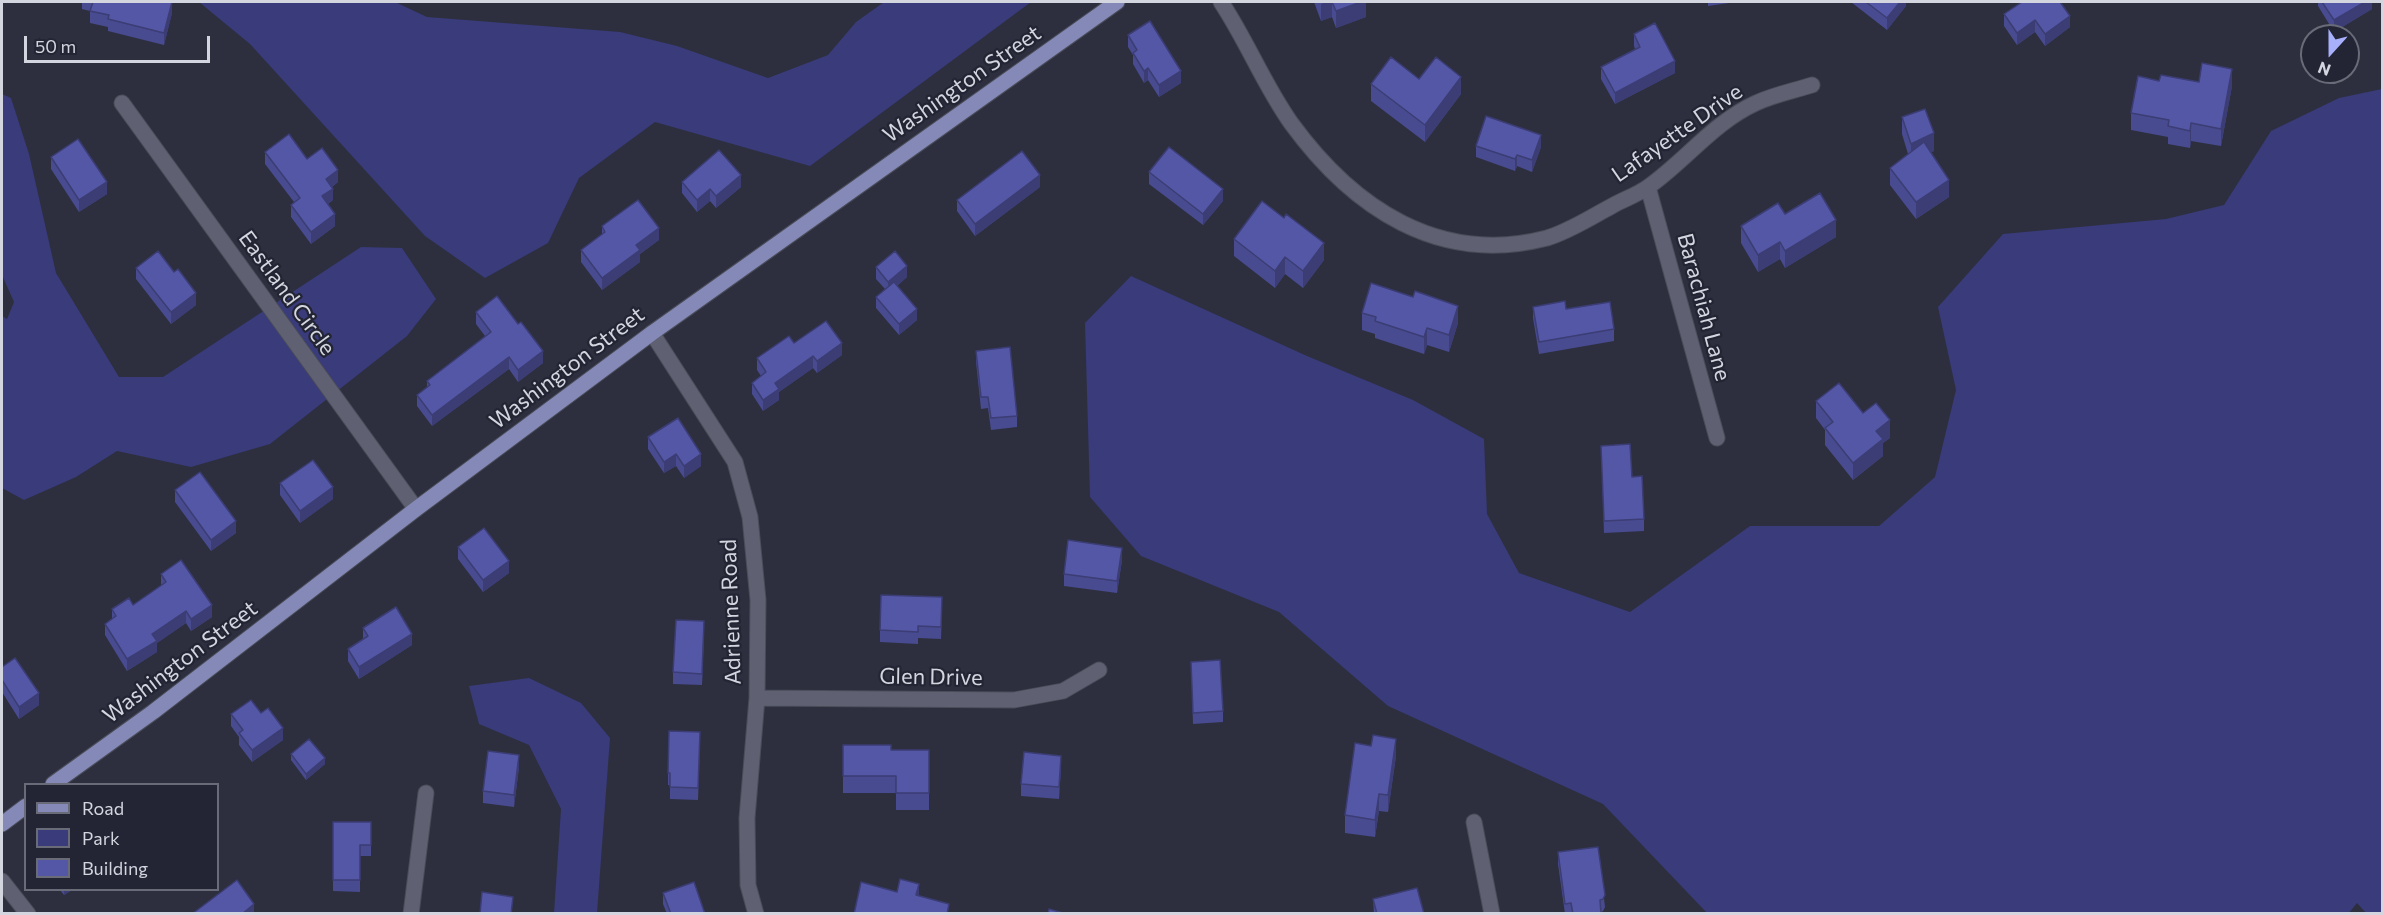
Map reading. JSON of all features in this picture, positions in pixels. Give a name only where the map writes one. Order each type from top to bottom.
[{"type":"main road","name":"Washington Street","points":[[54,783],[153,712],[416,509],[652,333],[1118,2]]},
{"type":"main road","points":[[2,824],[24,808]]},
{"type":"street","name":"Lafayette Drive","points":[[1221,2],[1276,102],[1314,152],[1344,185],[1382,213],[1415,231],[1460,243],[1502,246],[1548,237],[1648,188],[1720,126],[1755,103],[1812,85]]},
{"type":"street","name":"Eastland Circle","points":[[122,103],[416,509]]},
{"type":"street","name":"Barachiah Lane","points":[[1648,188],[1717,438]]},
{"type":"street","name":"Adrienne Road","points":[[652,333],[735,462],[750,517],[758,600],[757,698],[747,818],[748,885],[756,914]]},
{"type":"street","name":"Glen Drive","points":[[757,698],[1014,700],[1063,691],[1099,670]]},
{"type":"street","points":[[411,914],[426,793]]},
{"type":"street","points":[[1474,822],[1492,914]]},
{"type":"street","points":[[2,881],[28,914]]},
{"type":"green space","points":[[199,2],[395,2],[427,17],[620,32],[677,46],[768,78],[828,55],[856,22],[884,2],[1031,2],[810,166],[655,122],[579,178],[548,243],[485,278],[425,236],[250,44]]},
{"type":"green space","points":[[2382,89],[2382,913],[2366,913],[2357,903],[2348,914],[1707,913],[1603,804],[1388,706],[1279,612],[1141,556],[1090,497],[1085,323],[1131,276],[1307,356],[1413,400],[1484,439],[1487,514],[1519,573],[1630,612],[1750,526],[1879,526],[1935,477],[1956,390],[1938,307],[2003,234],[2166,219],[2224,205],[2271,131],[2339,98]]},
{"type":"green space","points":[[2,94],[11,98],[29,154],[56,273],[119,377],[163,377],[361,247],[402,248],[436,299],[407,336],[270,444],[191,467],[117,451],[76,477],[24,500],[2,488],[2,316],[7,319],[14,302],[2,275]]},
{"type":"green space","points":[[529,678],[581,703],[610,738],[597,913],[554,913],[561,809],[529,745],[479,724],[469,686]]},
{"type":"building","points":[[93,2],[172,2],[164,33],[108,19],[109,15],[90,11]]},
{"type":"building","points":[[1332,2],[1361,2],[1336,11]]},
{"type":"building","points":[[1866,2],[1900,2],[1887,18]]},
{"type":"building","points":[[2022,2],[2060,2],[2070,16],[2045,34],[2035,20],[2017,33],[2004,14]]},
{"type":"building","points":[[2322,2],[2365,2],[2334,20]]},
{"type":"building","points":[[1150,21],[1181,71],[1159,85],[1148,68],[1144,71],[1133,53],[1137,50],[1128,35]]},
{"type":"building","points":[[1655,23],[1675,61],[1615,93],[1601,67],[1640,47],[1634,34]]},
{"type":"building","points":[[1391,57],[1419,79],[1436,57],[1461,77],[1425,125],[1371,84]]},
{"type":"building","points":[[2202,63],[2232,69],[2221,129],[2191,123],[2190,131],[2168,126],[2169,120],[2131,113],[2138,76],[2159,81],[2161,75],[2199,82]]},
{"type":"building","points":[[1925,109],[1934,133],[1911,144],[1902,117]]},
{"type":"building","points":[[1486,116],[1541,135],[1532,160],[1517,155],[1515,159],[1476,146]]},
{"type":"building","points":[[289,134],[307,159],[322,148],[338,170],[326,179],[333,189],[322,196],[335,214],[311,232],[291,205],[300,198],[265,152]]},
{"type":"building","points":[[78,139],[107,182],[79,200],[51,157]]},
{"type":"building","points":[[1924,142],[1949,180],[1916,202],[1890,168]]},
{"type":"building","points":[[1169,147],[1223,189],[1203,214],[1149,172]]},
{"type":"building","points":[[719,150],[741,175],[716,196],[710,189],[697,200],[682,182]]},
{"type":"building","points":[[1022,151],[1040,175],[975,224],[957,200]]},
{"type":"building","points":[[1820,193],[1836,220],[1785,251],[1780,242],[1758,255],[1741,226],[1778,203],[1785,214]]},
{"type":"building","points":[[638,200],[659,228],[636,245],[640,250],[602,278],[581,250],[605,232],[602,226]]},
{"type":"building","points":[[1262,201],[1284,218],[1286,214],[1324,243],[1303,271],[1285,257],[1275,271],[1234,239]]},
{"type":"building","points":[[158,251],[174,272],[178,269],[196,293],[171,312],[136,268]]},
{"type":"building","points":[[895,251],[907,266],[888,282],[876,267]]},
{"type":"building","points":[[894,282],[917,309],[899,324],[876,297]]},
{"type":"building","points":[[1371,283],[1413,297],[1415,291],[1458,306],[1449,335],[1427,328],[1424,337],[1375,321],[1376,317],[1362,313]]},
{"type":"building","points":[[497,296],[518,324],[521,322],[543,351],[518,370],[509,357],[432,415],[417,395],[430,385],[427,381],[491,332],[476,312]]},
{"type":"building","points":[[1565,301],[1566,309],[1610,302],[1614,329],[1539,342],[1533,307]]},
{"type":"building","points":[[826,321],[842,343],[817,361],[813,356],[775,383],[779,389],[763,400],[752,383],[766,372],[757,358],[789,336],[794,343]]},
{"type":"building","points":[[1010,347],[1017,416],[991,418],[988,397],[981,397],[976,351]]},
{"type":"building","points":[[1839,383],[1863,413],[1876,403],[1890,420],[1876,431],[1883,439],[1853,463],[1825,428],[1833,422],[1816,401]]},
{"type":"building","points":[[678,418],[701,454],[684,466],[676,454],[664,462],[648,437]]},
{"type":"building","points":[[1630,444],[1632,477],[1642,476],[1644,519],[1604,521],[1601,446]]},
{"type":"building","points":[[313,460],[333,487],[300,511],[280,483]]},
{"type":"building","points":[[200,472],[236,521],[211,540],[175,490]]},
{"type":"building","points":[[484,528],[509,561],[483,580],[458,547]]},
{"type":"building","points":[[1068,540],[1122,548],[1117,581],[1064,574]]},
{"type":"building","points":[[181,560],[212,605],[191,619],[186,611],[152,634],[157,641],[127,659],[105,624],[116,616],[112,609],[129,598],[133,605],[166,582],[161,574]]},
{"type":"building","points":[[881,595],[942,597],[941,627],[918,626],[918,632],[880,630]]},
{"type":"building","points":[[396,607],[412,634],[359,667],[348,649],[368,636],[363,628]]},
{"type":"building","points":[[676,620],[704,621],[702,674],[673,672]]},
{"type":"building","points":[[15,658],[39,693],[19,707],[2,680],[2,667]]},
{"type":"building","points":[[1220,660],[1223,711],[1193,713],[1191,662]]},
{"type":"building","points":[[251,700],[261,713],[268,708],[283,728],[252,750],[239,733],[243,730],[231,714]]},
{"type":"building","points":[[669,731],[700,732],[698,788],[670,787]]},
{"type":"building","points":[[1373,735],[1396,739],[1388,795],[1379,794],[1375,820],[1345,815],[1355,743],[1371,746]]},
{"type":"building","points":[[309,739],[325,758],[306,774],[291,754]]},
{"type":"building","points":[[843,745],[891,745],[891,750],[929,750],[929,793],[896,793],[896,776],[843,776]]},
{"type":"building","points":[[488,751],[519,755],[514,795],[483,791]]},
{"type":"building","points":[[1024,752],[1061,756],[1059,787],[1021,784]]},
{"type":"building","points":[[333,822],[371,822],[371,845],[360,845],[360,880],[333,880]]},
{"type":"building","points":[[1598,847],[1605,895],[1600,900],[1601,914],[1573,914],[1571,903],[1565,904],[1558,852]]},
{"type":"building","points":[[900,879],[919,884],[916,895],[949,904],[947,914],[854,914],[861,882],[897,892]]},
{"type":"building","points":[[237,880],[254,904],[242,914],[192,914]]},
{"type":"building","points":[[694,882],[705,914],[671,914],[663,893]]},
{"type":"building","points":[[1417,888],[1424,914],[1377,914],[1373,899]]},
{"type":"building","points":[[482,892],[513,897],[511,914],[480,914]]},
{"type":"building","points":[[1049,909],[1066,914],[1048,914]]}]
